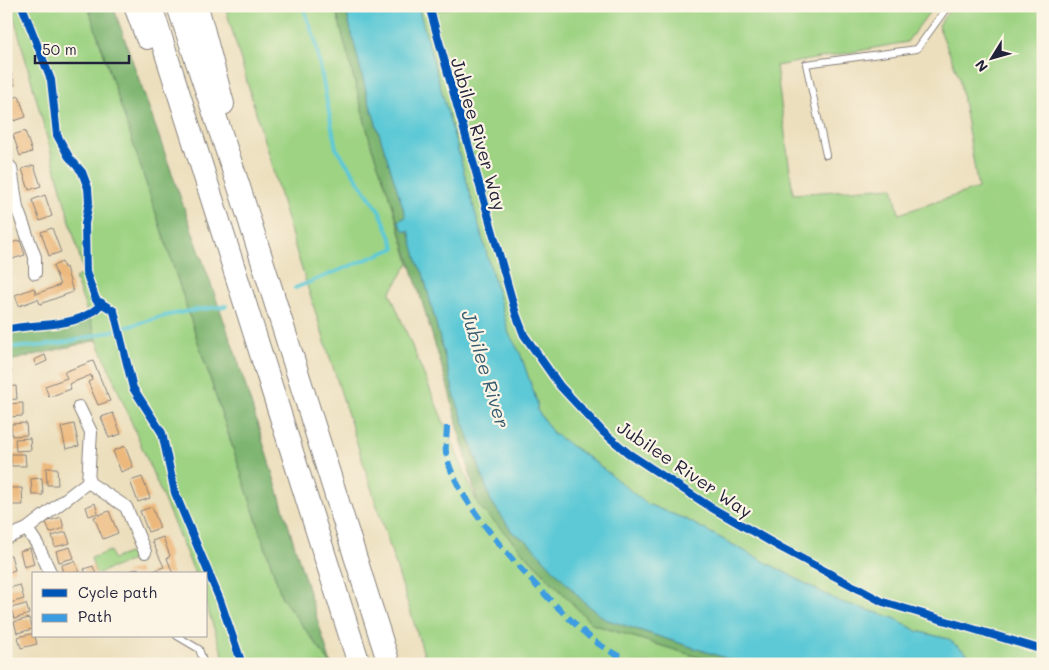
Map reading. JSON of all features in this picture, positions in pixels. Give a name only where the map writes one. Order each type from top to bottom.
[{"type":"highway","points":[[135,6],[200,166]]},
{"type":"highway","points":[[151,6],[200,166],[359,664]]},
{"type":"highway","points":[[178,6],[239,187],[389,664]]},
{"type":"highway","points":[[198,6],[220,83],[239,187]]},
{"type":"street","points":[[6,163],[11,168],[17,208],[35,257],[35,273]]},
{"type":"street","points":[[7,535],[28,529],[88,482],[91,432],[79,406]]},
{"type":"street","points":[[88,482],[126,507],[145,552]]},
{"type":"street","points":[[28,529],[38,544],[50,572]]},
{"type":"lane","points":[[826,155],[806,64],[917,48],[948,6]]},
{"type":"lane","points":[[180,638],[199,649],[204,664]]},
{"type":"green space","points":[[11,6],[88,6],[282,598],[331,664],[226,664],[208,611],[208,572],[194,572],[97,340],[75,278],[84,273]]},
{"type":"green space","points":[[88,6],[113,6],[237,358],[331,664],[282,598]]},
{"type":"green space","points":[[225,6],[335,6],[372,148],[391,200],[409,263],[390,293],[478,505],[592,624],[720,664],[427,664],[298,257]]},
{"type":"green space","points":[[335,6],[345,6],[367,95],[406,217],[398,221],[412,239],[419,266],[423,273],[455,397],[491,501],[513,533],[527,541],[582,600],[605,619],[744,664],[720,664],[592,624],[478,505],[448,387],[391,200],[372,148]]},
{"type":"green space","points":[[418,6],[436,6],[438,10],[467,6],[934,6],[907,42],[776,66],[793,194],[893,187],[899,214],[978,188],[959,77],[938,25],[953,6],[1043,6],[1043,664],[987,664],[973,658],[948,639],[917,631],[894,618],[838,601],[685,519],[647,504],[596,463],[553,433],[537,410],[537,402],[520,353],[509,334]]},
{"type":"green space","points":[[89,316],[97,340],[6,362],[6,334],[54,327]]},
{"type":"green space","points":[[110,551],[113,559],[128,553],[138,558],[101,572],[95,572],[91,558]]},
{"type":"water","name":"Jubilee River","points":[[345,6],[418,6],[509,334],[520,353],[537,402],[537,410],[553,433],[596,463],[647,504],[685,519],[838,601],[894,618],[917,631],[948,639],[973,658],[987,664],[744,664],[605,619],[582,600],[527,541],[513,533],[491,501],[455,397],[423,273],[418,264],[409,231],[404,231],[398,221],[406,217],[367,95]]},
{"type":"building","points":[[8,64],[15,85],[6,88],[6,65]]},
{"type":"building","points":[[19,96],[26,117],[14,121],[7,100]]},
{"type":"building","points":[[25,131],[32,152],[20,156],[13,135]]},
{"type":"building","points":[[34,165],[41,186],[29,190],[22,169]]},
{"type":"building","points":[[45,195],[52,216],[40,221],[32,200]]},
{"type":"building","points":[[52,228],[61,252],[49,256],[41,232]]},
{"type":"building","points":[[20,240],[25,255],[6,261],[6,245]]},
{"type":"building","points":[[62,262],[64,268],[66,267],[73,292],[40,304],[38,299],[19,306],[15,295],[34,288],[36,294],[60,285],[53,266]]},
{"type":"building","points":[[45,355],[47,361],[36,366],[34,360]]},
{"type":"building","points":[[93,361],[110,401],[98,405],[88,382],[92,380],[91,375],[69,384],[71,389],[49,397],[45,386],[67,378],[64,372]]},
{"type":"building","points":[[11,369],[12,382],[6,383],[6,370]]},
{"type":"building","points":[[16,386],[17,399],[6,400],[6,387]]},
{"type":"building","points":[[23,403],[23,416],[6,417],[6,404]]},
{"type":"building","points":[[113,413],[121,434],[109,438],[101,417]]},
{"type":"building","points":[[26,423],[27,435],[12,436],[11,424]]},
{"type":"building","points":[[74,424],[79,446],[66,449],[61,427]]},
{"type":"building","points":[[30,438],[31,450],[16,451],[15,439]]},
{"type":"building","points":[[125,446],[133,467],[121,472],[113,451]]},
{"type":"building","points":[[11,454],[25,454],[26,466],[11,466]]},
{"type":"building","points":[[46,468],[57,468],[58,485],[47,485]]},
{"type":"building","points":[[142,477],[150,498],[138,502],[130,481]]},
{"type":"building","points":[[42,478],[43,495],[32,495],[31,479]]},
{"type":"building","points":[[9,488],[22,488],[23,505],[10,505]]},
{"type":"building","points":[[95,503],[98,513],[89,516],[86,507]]},
{"type":"building","points":[[152,507],[160,528],[148,532],[140,511]]},
{"type":"building","points":[[109,511],[118,533],[103,539],[94,517]]},
{"type":"building","points":[[61,517],[64,528],[50,533],[46,522]]},
{"type":"building","points":[[66,532],[70,543],[55,547],[52,536]]},
{"type":"building","points":[[163,537],[170,556],[167,558],[172,572],[151,572],[164,567],[152,541]]},
{"type":"building","points":[[70,547],[74,558],[59,562],[56,551]]},
{"type":"building","points":[[30,548],[34,564],[24,567],[20,551]]},
{"type":"building","points":[[11,555],[15,570],[6,573],[6,556]]},
{"type":"building","points":[[75,561],[79,572],[63,572],[61,565]]},
{"type":"building","points":[[93,566],[95,572],[85,572],[84,569]]},
{"type":"building","points":[[138,568],[139,572],[128,572]]},
{"type":"building","points":[[20,585],[24,599],[10,603],[6,589]]},
{"type":"building","points":[[26,604],[29,614],[14,619],[11,608]]},
{"type":"building","points":[[29,618],[32,629],[17,633],[14,622]]},
{"type":"building","points":[[32,634],[32,638],[35,638],[37,644],[21,648],[18,637]]},
{"type":"waterway","points":[[295,288],[395,248],[381,214],[336,148],[315,40],[303,6]]},
{"type":"waterway","points":[[6,346],[44,346],[86,338],[172,314],[226,306]]},
{"type":"marked path","points":[[447,426],[446,453],[453,475],[485,526],[530,579],[575,624],[593,640],[632,664]]},
{"type":"cycle path","points":[[22,6],[51,80],[57,135],[69,157],[82,172],[88,188],[89,202],[85,224],[86,272],[96,300],[114,311],[133,388],[162,433],[175,493],[220,600],[242,664]]},
{"type":"cycle path","name":"Jubilee River Way","points":[[429,6],[516,314],[524,335],[560,386],[603,432],[628,453],[712,508],[778,546],[883,602],[1043,650]]},
{"type":"cycle path","points":[[6,330],[70,321],[93,312],[102,303]]}]
